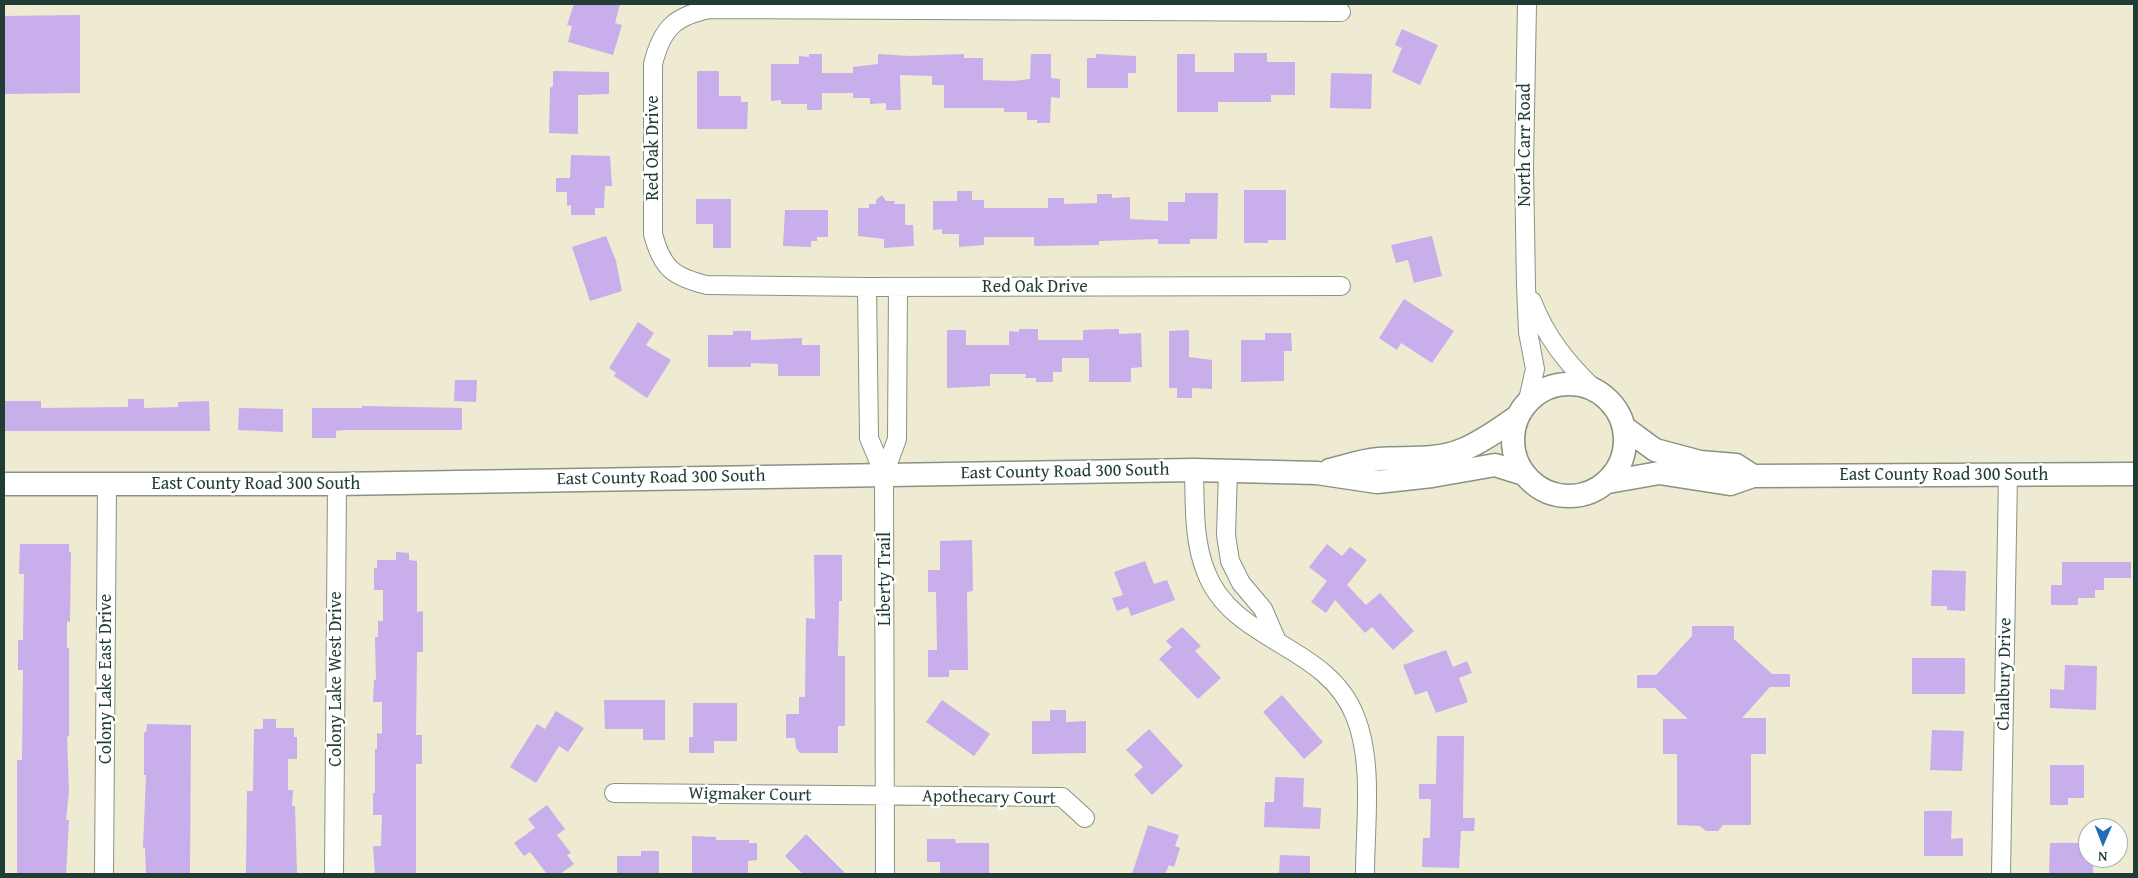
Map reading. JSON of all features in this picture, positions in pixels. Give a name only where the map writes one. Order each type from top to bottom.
[{"type":"street","name":"North Carr Road","points":[[1523,408],[1535,369],[1528,332],[1526,286],[1524,166],[1527,4]]},
{"type":"street","name":"Red Oak Drive","points":[[1340,286],[867,287],[707,285],[685,280],[670,270],[658,254],[653,234],[653,64],[658,43],[673,24],[687,14],[710,9],[1202,7],[1341,12]]},
{"type":"street","name":"North Carr Road","points":[[1526,286],[1548,335],[1560,354],[1594,388]]},
{"type":"street","name":"Liberty Trail","points":[[867,287],[870,438],[884,474],[885,874]]},
{"type":"street","points":[[884,474],[897,439],[898,287]]},
{"type":"street","points":[[1559,384],[1577,384],[1594,388],[1608,398],[1619,412],[1625,428],[1626,448],[1620,466],[1608,482],[1580,496],[1564,496],[1549,492],[1535,485],[1524,474],[1516,460],[1513,445],[1513,430],[1523,408],[1542,390],[1559,384]]},
{"type":"street","name":"East County Road 300 South","points":[[1317,473],[1378,459],[1413,459],[1440,456],[1462,450],[1481,441],[1523,408]]},
{"type":"street","name":"East County Road 300 South","points":[[1625,428],[1655,450],[1700,462],[1736,465],[1753,476]]},
{"type":"street","name":"East County Road 300 South","points":[[4,484],[337,484],[1194,470],[1317,473],[1377,482],[1432,476],[1495,465],[1524,474]]},
{"type":"street","points":[[1194,470],[1198,543],[1209,580],[1237,617],[1256,630],[1276,639],[1320,668],[1333,680],[1346,697],[1356,716],[1366,759],[1365,874]]},
{"type":"street","points":[[1228,472],[1226,535],[1230,561],[1241,583],[1263,609],[1276,639]]},
{"type":"street","name":"East County Road 300 South","points":[[1608,482],[1659,473],[1730,484],[1753,476],[2134,474]]},
{"type":"street","name":"Chalbury Drive","points":[[2001,874],[2008,475]]},
{"type":"street","name":"Colony Lake East Drive","points":[[104,874],[107,484]]},
{"type":"street","name":"Colony Lake West Drive","points":[[334,874],[337,484]]},
{"type":"street","name":"Wigmaker Court","points":[[614,794],[885,796]]},
{"type":"street","name":"Apothecary Court","points":[[885,796],[1062,797],[1085,818]]},
{"type":"building","points":[[574,4],[620,4],[615,23],[622,25],[613,55],[568,42],[572,26],[567,25]]},
{"type":"building","points":[[80,15],[80,93],[4,94],[4,16]]},
{"type":"building","points":[[1402,29],[1438,45],[1420,85],[1392,72],[1402,48],[1395,45]]},
{"type":"building","points":[[1234,53],[1267,53],[1267,62],[1295,62],[1295,95],[1271,95],[1271,102],[1218,102],[1218,112],[1177,112],[1177,54],[1195,54],[1195,72],[1234,72]]},
{"type":"building","points":[[809,54],[822,54],[822,73],[853,73],[853,67],[878,64],[878,54],[910,56],[964,54],[964,58],[983,58],[983,80],[1013,81],[1030,79],[1031,54],[1051,54],[1051,78],[1060,79],[1060,98],[1051,97],[1050,123],[1037,123],[1037,120],[1027,120],[1027,112],[1004,112],[1004,108],[944,108],[944,85],[932,85],[932,76],[900,75],[901,110],[886,110],[886,103],[870,104],[870,98],[853,98],[853,93],[822,93],[822,110],[807,110],[807,104],[781,104],[781,100],[771,101],[771,64],[799,64],[799,56],[809,57]]},
{"type":"building","points":[[1096,54],[1136,56],[1136,73],[1128,73],[1128,88],[1087,88],[1087,58],[1096,58]]},
{"type":"building","points":[[553,71],[609,72],[609,94],[578,95],[578,134],[549,133],[550,88],[553,86]]},
{"type":"building","points":[[697,71],[719,71],[719,96],[741,96],[741,102],[748,102],[747,129],[697,129]]},
{"type":"building","points":[[1331,73],[1372,74],[1371,109],[1330,108]]},
{"type":"building","points":[[571,155],[610,156],[612,186],[605,186],[604,208],[595,208],[595,215],[571,215],[571,205],[567,206],[567,192],[556,192],[556,178],[570,178]]},
{"type":"building","points":[[1244,190],[1286,190],[1286,240],[1268,240],[1268,243],[1244,243]]},
{"type":"building","points":[[957,191],[972,191],[972,200],[984,200],[984,208],[1048,208],[1048,198],[1064,198],[1064,204],[1097,203],[1097,194],[1112,194],[1112,198],[1130,197],[1130,219],[1168,221],[1168,202],[1185,202],[1185,193],[1218,193],[1217,239],[1190,239],[1190,244],[1158,244],[1158,239],[1099,241],[1099,245],[1034,246],[1034,237],[984,237],[984,245],[959,247],[959,234],[942,234],[942,229],[933,230],[933,201],[957,201]]},
{"type":"building","points":[[882,195],[886,201],[895,201],[894,204],[905,204],[905,225],[913,225],[914,246],[884,248],[884,239],[858,236],[858,208],[869,208],[869,204],[876,204],[876,200]]},
{"type":"building","points":[[696,199],[731,199],[731,248],[713,248],[713,224],[696,224]]},
{"type":"building","points":[[785,210],[828,210],[828,237],[817,237],[817,241],[811,241],[811,247],[783,246]]},
{"type":"building","points":[[606,236],[616,261],[622,291],[590,301],[572,247]]},
{"type":"building","points":[[1432,236],[1442,276],[1414,283],[1408,260],[1396,263],[1391,245]]},
{"type":"building","points":[[1404,299],[1454,331],[1432,363],[1401,343],[1397,350],[1379,338]]},
{"type":"building","points":[[638,322],[654,333],[646,345],[671,360],[647,398],[614,376],[616,373],[609,368]]},
{"type":"building","points":[[1019,329],[1038,329],[1038,340],[1083,340],[1083,330],[1119,329],[1119,334],[1141,333],[1142,367],[1131,368],[1131,382],[1089,382],[1089,358],[1062,358],[1062,372],[1053,372],[1053,382],[1036,382],[1036,378],[1025,378],[1026,374],[990,374],[990,386],[947,388],[947,330],[966,330],[966,345],[1009,345],[1009,331],[1019,332]]},
{"type":"building","points":[[1189,330],[1189,357],[1212,360],[1212,389],[1192,388],[1192,398],[1177,398],[1177,388],[1169,388],[1169,331]]},
{"type":"building","points":[[733,331],[751,331],[751,340],[802,338],[802,345],[820,345],[820,376],[778,376],[778,364],[751,363],[751,367],[708,367],[708,335],[733,335]]},
{"type":"building","points":[[1265,333],[1291,333],[1292,351],[1284,351],[1284,381],[1241,382],[1241,340],[1265,340]]},
{"type":"building","points":[[455,380],[477,380],[476,402],[454,401]]},
{"type":"building","points":[[128,399],[144,399],[144,408],[178,407],[178,402],[209,401],[210,431],[4,431],[4,401],[41,401],[41,408],[128,407]]},
{"type":"building","points":[[362,406],[462,408],[462,430],[345,430],[336,431],[336,438],[312,438],[312,408],[362,408]]},
{"type":"building","points":[[239,408],[283,409],[283,432],[238,430]]},
{"type":"building","points":[[972,540],[973,591],[967,592],[968,670],[949,670],[949,677],[928,677],[928,650],[937,650],[936,592],[928,592],[928,570],[940,570],[940,541]]},
{"type":"building","points":[[20,544],[69,544],[69,552],[71,552],[70,622],[67,621],[67,648],[69,648],[69,736],[67,737],[69,791],[66,820],[69,820],[66,874],[17,874],[17,760],[22,760],[23,670],[18,670],[18,640],[23,640],[24,574],[19,574]]},
{"type":"building","points":[[1327,544],[1342,556],[1350,547],[1367,560],[1347,585],[1366,605],[1380,593],[1414,631],[1393,650],[1372,627],[1365,633],[1335,600],[1326,613],[1311,602],[1327,581],[1309,567]]},
{"type":"building","points":[[396,552],[409,553],[409,560],[417,561],[417,612],[423,611],[423,652],[417,652],[416,735],[422,735],[422,764],[416,764],[416,874],[375,874],[373,846],[381,846],[382,815],[373,815],[373,793],[375,793],[377,733],[382,734],[382,702],[373,702],[374,680],[376,680],[375,637],[378,637],[378,621],[383,621],[383,590],[374,590],[374,568],[377,568],[377,560],[396,560]]},
{"type":"building","points":[[814,555],[842,555],[842,601],[839,601],[838,656],[845,656],[845,726],[838,726],[838,753],[800,753],[796,748],[795,738],[786,738],[786,714],[799,714],[799,697],[805,697],[806,618],[815,619]]},
{"type":"building","points":[[1145,561],[1154,584],[1167,580],[1175,600],[1131,616],[1128,607],[1117,611],[1112,598],[1123,595],[1114,572]]},
{"type":"building","points":[[2062,562],[2131,562],[2131,578],[2104,578],[2104,590],[2095,590],[2095,598],[2078,598],[2078,605],[2051,605],[2051,585],[2062,585]]},
{"type":"building","points":[[1932,570],[1966,571],[1965,611],[1947,610],[1947,606],[1931,606]]},
{"type":"building","points":[[1692,626],[1734,626],[1734,639],[1772,674],[1790,674],[1790,687],[1770,687],[1742,718],[1766,718],[1766,754],[1751,754],[1751,825],[1723,825],[1718,831],[1706,831],[1700,826],[1677,825],[1677,754],[1663,754],[1663,719],[1688,719],[1655,688],[1637,688],[1637,675],[1656,675],[1692,636]]},
{"type":"building","points":[[1182,627],[1201,646],[1195,651],[1221,678],[1198,699],[1159,659],[1172,647],[1166,641]]},
{"type":"building","points":[[1446,650],[1453,667],[1467,661],[1472,673],[1459,678],[1468,702],[1436,713],[1427,691],[1415,695],[1403,665]]},
{"type":"building","points":[[1912,658],[1965,658],[1965,694],[1912,694]]},
{"type":"building","points":[[2065,665],[2097,666],[2096,710],[2050,708],[2050,689],[2064,690]]},
{"type":"building","points":[[1282,695],[1323,742],[1304,759],[1263,712]]},
{"type":"building","points":[[604,700],[665,700],[665,740],[643,740],[643,729],[605,729]]},
{"type":"building","points":[[942,700],[990,734],[974,756],[926,722]]},
{"type":"building","points":[[693,703],[737,703],[737,741],[714,741],[714,753],[689,753],[689,737],[693,737]]},
{"type":"building","points":[[1050,710],[1066,710],[1066,722],[1086,721],[1086,753],[1032,754],[1032,721],[1050,721]]},
{"type":"building","points":[[556,711],[584,728],[568,752],[559,746],[536,783],[510,767],[537,724],[545,729]]},
{"type":"building","points":[[263,719],[276,719],[276,728],[294,728],[294,737],[297,737],[297,759],[288,759],[288,790],[293,790],[292,806],[295,806],[297,874],[246,874],[247,791],[253,791],[254,729],[263,729]]},
{"type":"building","points":[[147,724],[191,725],[190,874],[146,874],[145,848],[143,848],[146,775],[144,775],[144,732],[146,733]]},
{"type":"building","points":[[1149,729],[1183,766],[1152,795],[1134,775],[1143,767],[1126,750]]},
{"type":"building","points":[[1932,730],[1964,731],[1962,771],[1930,770]]},
{"type":"building","points":[[1437,736],[1464,736],[1463,818],[1475,818],[1474,831],[1461,831],[1459,868],[1422,867],[1423,838],[1430,838],[1431,799],[1419,799],[1419,784],[1436,784]]},
{"type":"building","points":[[2050,765],[2084,765],[2084,798],[2068,798],[2068,805],[2050,805]]},
{"type":"building","points":[[1275,777],[1304,778],[1303,807],[1321,808],[1320,829],[1264,827],[1265,802],[1274,802]]},
{"type":"building","points":[[547,805],[565,829],[557,835],[571,853],[567,855],[574,864],[560,874],[547,874],[530,852],[524,856],[514,843],[535,828],[528,819]]},
{"type":"building","points":[[1924,811],[1952,811],[1951,839],[1963,838],[1963,856],[1924,856]]},
{"type":"building","points":[[1148,825],[1179,835],[1175,846],[1180,848],[1174,867],[1169,865],[1165,874],[1132,874]]},
{"type":"building","points":[[806,834],[846,874],[803,874],[785,856]]},
{"type":"building","points":[[692,836],[716,837],[716,840],[749,840],[749,843],[757,843],[757,860],[748,861],[748,873],[746,874],[692,874]]},
{"type":"building","points":[[927,839],[955,839],[956,843],[989,843],[989,874],[940,874],[940,862],[927,862]]},
{"type":"building","points":[[2050,843],[2078,843],[2078,868],[2093,868],[2093,874],[2049,874]]},
{"type":"building","points":[[641,851],[659,851],[659,874],[617,874],[617,856],[641,856]]},
{"type":"building","points":[[1280,855],[1310,856],[1310,874],[1279,874]]}]
